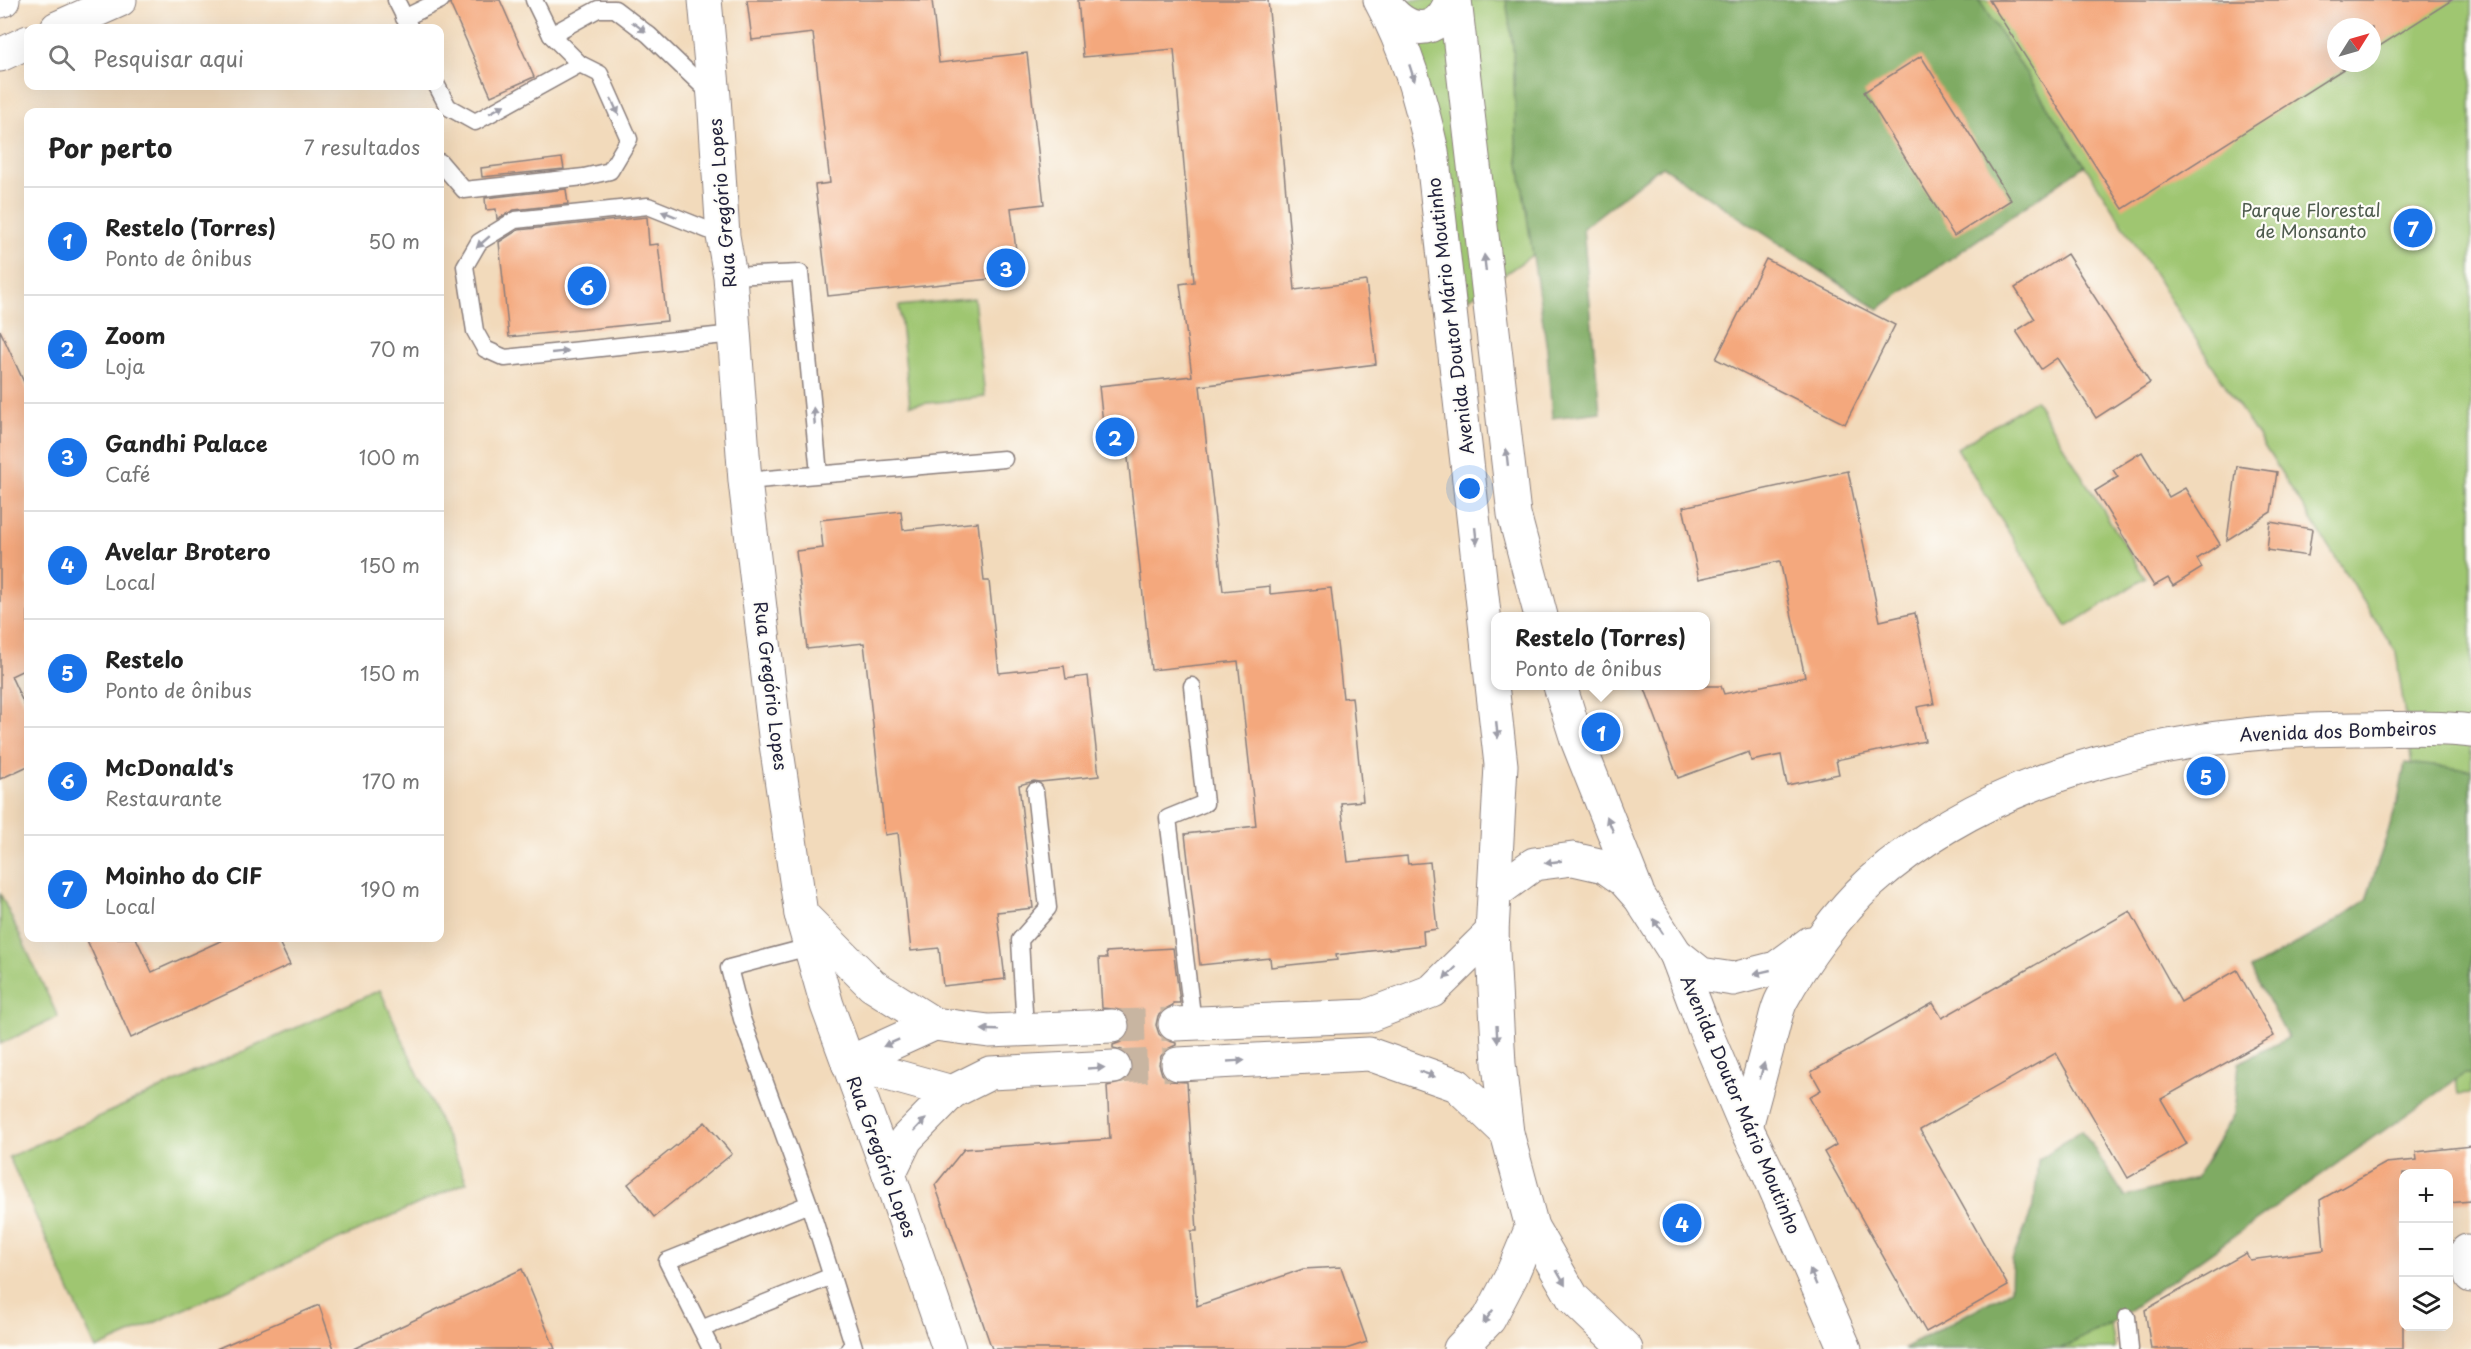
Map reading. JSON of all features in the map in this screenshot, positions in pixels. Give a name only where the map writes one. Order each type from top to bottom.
[{"type":"street","points":[[66,24],[120,0]]},
{"type":"street","name":"Rua Gregório Lopes","points":[[705,0],[723,236],[730,276],[745,481],[776,744],[801,914],[827,1005],[889,1174],[949,1349]]},
{"type":"street","points":[[1381,0],[1393,15],[1409,27],[1423,29],[1440,18],[1453,0]]},
{"type":"street","name":"Avenida Doutor Mário Moutinho","points":[[1381,0],[1405,51],[1420,97],[1432,151],[1491,676]]},
{"type":"street","points":[[1453,0],[1514,514],[1539,612]]},
{"type":"street","points":[[0,55],[24,44]]},
{"type":"street","name":"Avenida Doutor Mário Moutinho","points":[[1493,690],[1501,765],[1496,892],[1492,932],[1499,1064],[1507,1133],[1532,1227],[1573,1299],[1626,1349]]},
{"type":"street","name":"Avenida Doutor Mário Moutinho","points":[[1561,690],[1578,744],[1640,898]]},
{"type":"street","name":"Avenida dos Bombeiros","points":[[1746,1127],[1781,1000],[1828,930],[1870,883],[1916,846],[1975,811],[2031,784],[2102,762],[2190,742],[2259,732],[2334,729],[2451,728],[2471,731]]},
{"type":"street","name":"Avenida Doutor Mário Moutinho","points":[[1496,892],[1534,864],[1573,859],[1604,866],[1624,880],[1640,898],[1676,954],[1746,1127],[1845,1349]]},
{"type":"street","points":[[801,914],[872,985],[934,1024],[989,1031],[1112,1026]]},
{"type":"street","name":"Avenida dos Bombeiros","points":[[1676,954],[1701,974],[1733,979],[1776,969],[1828,930]]},
{"type":"street","points":[[1492,932],[1432,991],[1367,1016],[1184,1023],[1185,1064],[1369,1054],[1457,1085],[1507,1133]]},
{"type":"street","points":[[848,1063],[934,1024]]},
{"type":"street","points":[[848,1063],[952,1092]]},
{"type":"street","points":[[889,1174],[906,1138],[952,1092],[990,1073],[1114,1067]]},
{"type":"street","points":[[1460,1349],[1489,1319],[1532,1227]]},
{"type":"street","points":[[1820,1349],[1830,1317]]},
{"type":"lane","points":[[396,0],[407,23],[441,0]]},
{"type":"lane","points":[[444,167],[464,190],[584,177],[610,171],[629,139],[600,74],[580,64],[551,35],[534,0]]},
{"type":"lane","points":[[551,35],[598,9],[615,9],[649,35],[714,97]]},
{"type":"lane","points":[[444,115],[475,122],[580,64]]},
{"type":"lane","points":[[438,90],[442,108]]},
{"type":"lane","points":[[723,236],[648,206],[515,220],[479,242],[465,266],[475,331],[485,349],[505,358],[734,334]]},
{"type":"lane","points":[[730,276],[800,273],[819,474]]},
{"type":"lane","points":[[745,481],[1004,459]]},
{"type":"lane","points":[[1184,1023],[1168,818],[1205,802],[1192,686]]},
{"type":"lane","points":[[1025,1029],[1020,940],[1048,908],[1035,791]]},
{"type":"lane","points":[[809,947],[729,968],[742,1019],[809,1204],[832,1276],[854,1347],[849,1349]]},
{"type":"lane","points":[[711,1349],[667,1261],[809,1204]]},
{"type":"lane","points":[[701,1329],[832,1276]]},
{"type":"lane","points":[[2127,1317],[2130,1349]]},
{"type":"green space","name":"Parque Florestal de Monsanto","points":[[1384,0],[2471,0],[2471,1093],[2458,1094],[2396,652],[2009,47],[1844,38],[1469,299],[1410,50]]},
{"type":"green space","points":[[1506,0],[1979,0],[2085,165],[1878,309],[1662,166],[1583,228],[1600,412],[1552,418],[1547,349],[1516,144],[1513,47]]},
{"type":"green space","points":[[974,298],[985,397],[910,405],[899,306]]},
{"type":"green space","points":[[2035,400],[2145,578],[2067,627],[1957,448]]},
{"type":"green space","points":[[2405,763],[2471,770],[2471,1074],[2464,1074],[2111,1323],[2060,1349],[1903,1349],[2011,1290],[2012,1260],[2034,1205],[2038,1160],[2082,1130],[2125,1197],[2196,1178],[2234,1114],[2239,1063],[2288,1038],[2251,969],[2328,926],[2366,900],[2398,801]]},
{"type":"green space","points":[[0,893],[58,1017],[0,1044]]},
{"type":"green space","points":[[380,990],[467,1182],[96,1349],[9,1157]]},
{"type":"green space","points":[[2111,1323],[2115,1349],[2060,1349]]},
{"type":"building","points":[[451,0],[500,0],[534,77],[491,96],[450,4]]},
{"type":"building","points":[[747,0],[932,0],[939,63],[1027,53],[1044,204],[1011,208],[1019,276],[828,296],[815,185],[830,183],[813,33],[752,40]]},
{"type":"building","points":[[1078,0],[1268,0],[1295,290],[1366,281],[1376,364],[1200,386],[1223,591],[1270,586],[1270,594],[1331,588],[1343,698],[1352,697],[1363,801],[1341,803],[1348,862],[1407,856],[1408,864],[1430,862],[1437,929],[1423,931],[1424,945],[1336,955],[1337,960],[1271,967],[1270,958],[1200,965],[1185,834],[1256,826],[1238,661],[1151,670],[1127,449],[1106,451],[1099,386],[1192,376],[1180,284],[1194,282],[1174,49],[1083,57]]},
{"type":"building","points":[[1989,0],[2452,0],[2381,45],[2381,18],[2327,18],[2327,72],[2339,72],[2123,209]]},
{"type":"building","points":[[1921,56],[2011,200],[1954,236],[1864,92]]},
{"type":"building","points":[[562,158],[564,169],[482,177],[481,168]]},
{"type":"building","points":[[566,189],[568,204],[514,210],[497,219],[496,209],[486,210],[485,198]]},
{"type":"building","points":[[2412,210],[2424,215],[2429,227],[2424,239],[2412,244],[2400,239],[2395,227],[2400,215]]},
{"type":"building","points":[[647,217],[649,245],[658,244],[667,321],[509,337],[499,242],[518,230]]},
{"type":"building","points":[[2067,254],[2150,383],[2096,418],[2057,358],[2041,369],[2016,331],[2035,319],[2015,288]]},
{"type":"building","points":[[1766,259],[1895,325],[1845,424],[1716,359]]},
{"type":"building","points":[[0,330],[24,382],[24,670],[11,676],[24,704],[24,768],[0,779]]},
{"type":"building","points":[[2142,452],[2169,497],[2185,488],[2220,544],[2197,559],[2202,568],[2173,586],[2168,578],[2154,586],[2095,491],[2118,477],[2113,470]]},
{"type":"building","points":[[2237,466],[2277,472],[2271,512],[2227,540]]},
{"type":"building","points":[[1848,471],[1880,621],[1915,613],[1934,704],[1917,707],[1925,741],[1836,760],[1839,774],[1787,785],[1781,755],[1751,761],[1749,752],[1678,778],[1645,690],[1710,690],[1710,686],[1721,686],[1724,694],[1805,677],[1780,561],[1699,579],[1683,507]]},
{"type":"building","points":[[901,511],[903,530],[978,522],[984,581],[989,581],[999,673],[1064,666],[1066,679],[1088,676],[1099,776],[1034,781],[1019,785],[1033,908],[997,912],[1005,979],[943,986],[939,948],[911,951],[898,833],[885,835],[864,643],[807,649],[796,551],[823,548],[820,520]]},
{"type":"building","points":[[2270,522],[2312,529],[2308,556],[2267,550]]},
{"type":"building","points":[[2130,911],[2181,1002],[2237,970],[2274,1036],[2161,1099],[2187,1144],[2128,1178],[2056,1053],[1920,1130],[2008,1286],[1926,1332],[1824,1152],[1836,1145],[1809,1097],[1821,1090],[1811,1072],[1933,1003],[1942,1018]]},
{"type":"building","points":[[88,942],[138,942],[152,972],[218,942],[279,942],[290,965],[131,1038]]},
{"type":"building","points":[[1173,948],[1180,1003],[1173,1003],[1165,1009],[1158,1016],[1156,1025],[1159,1034],[1166,1040],[1176,1043],[1161,1056],[1159,1064],[1162,1074],[1170,1081],[1187,1082],[1197,1231],[1191,1231],[1197,1306],[1303,1269],[1341,1267],[1367,1342],[1346,1349],[992,1349],[935,1185],[964,1149],[1110,1139],[1107,1086],[1125,1082],[1133,1067],[1129,1056],[1122,1050],[1113,1048],[1113,1045],[1121,1042],[1128,1035],[1131,1025],[1121,1010],[1102,1008],[1099,958],[1107,958],[1106,952]]},
{"type":"building","points":[[705,1122],[732,1154],[654,1217],[628,1184]]},
{"type":"building","points":[[2471,1146],[2471,1201],[2453,1203],[2453,1169],[2399,1169],[2399,1331],[2403,1331],[2403,1349],[2151,1349],[2145,1310],[2246,1253],[2250,1260],[2324,1250],[2320,1200],[2386,1163],[2417,1160],[2416,1152]]},
{"type":"building","points":[[522,1269],[555,1349],[353,1349]]},
{"type":"building","points":[[319,1305],[334,1349],[216,1349]]},
{"type":"tunnel","points":[[1112,1026],[1175,1024]]},
{"type":"tunnel","points":[[1114,1067],[1178,1064]]},
{"type":"place","name":"Moinho do CIF","points":[[2413,228]]},
{"type":"place","name":"Gandhi Palace","points":[[1006,268]]},
{"type":"place","name":"McDonald's","points":[[587,286]]},
{"type":"place","name":"Zoom","points":[[1115,437]]},
{"type":"place","name":"Restelo (Torres)","points":[[1601,732]]},
{"type":"place","name":"Restelo","points":[[2206,776]]},
{"type":"place","name":"Avelar Brotero","points":[[1682,1223]]}]
